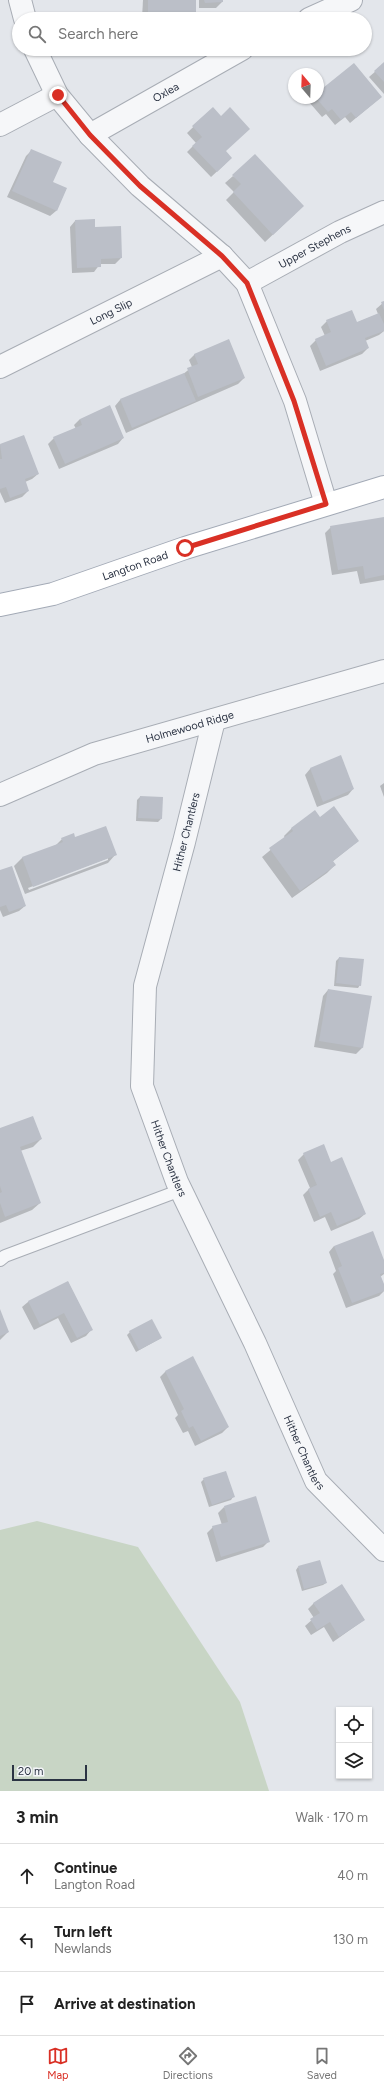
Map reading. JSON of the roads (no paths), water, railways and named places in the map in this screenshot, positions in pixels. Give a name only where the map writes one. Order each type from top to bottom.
[{"type":"main road","name":"Langton Road","points":[[0,605],[53,594],[185,548],[384,487]]},
{"type":"street","points":[[20,0],[23,12]]},
{"type":"street","points":[[324,12],[351,0]]},
{"type":"street","points":[[38,56],[58,95],[90,135],[140,186],[222,256],[247,283],[294,401],[326,504]]},
{"type":"street","name":"Oxlea","points":[[90,135],[230,56]]},
{"type":"street","points":[[0,125],[58,95]]},
{"type":"street","name":"Upper Stephens","points":[[247,283],[340,232],[384,212]]},
{"type":"street","name":"Long Slip","points":[[0,367],[222,256]]},
{"type":"street","name":"Holmewood Ridge","points":[[0,796],[94,754],[384,671]]},
{"type":"street","name":"Hither Chantlers","points":[[214,720],[184,842],[145,986],[142,1086],[181,1190],[255,1343],[316,1481],[384,1550]]},
{"type":"lane","points":[[0,1260],[4,1256],[181,1190]]}]
